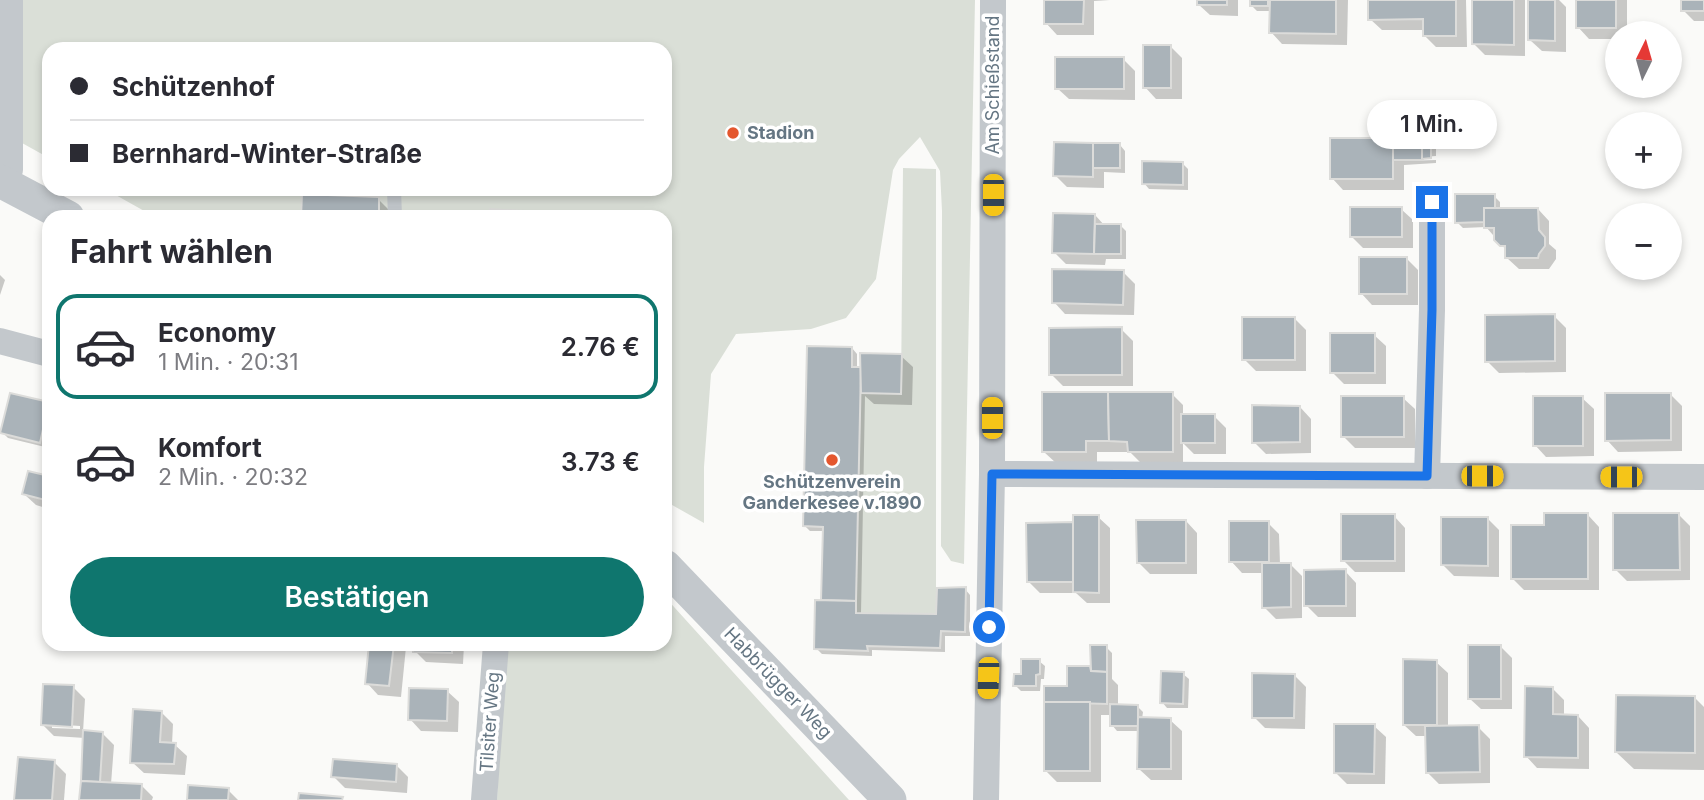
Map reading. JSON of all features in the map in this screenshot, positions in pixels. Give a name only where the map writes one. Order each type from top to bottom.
[{"type":"street","points":[[10,0],[10,170],[2,181],[55,210]]},
{"type":"street","name":"Am Schießstand","points":[[986,800],[992,474],[993,0]]},
{"type":"street","points":[[1427,476],[1432,202]]},
{"type":"street","points":[[0,341],[42,352]]},
{"type":"street","points":[[992,474],[1704,477]]},
{"type":"street","name":"Habbrügger Weg","points":[[672,573],[890,800]]},
{"type":"street","name":"Tilsiter Weg","points":[[484,800],[495,651]]},
{"type":"shaded area","points":[[20,0],[975,0],[964,564],[951,561],[941,546],[940,171],[920,137],[899,159],[893,170],[876,279],[846,318],[811,329],[736,334],[711,374],[704,467],[704,523],[672,505],[672,210],[142,210],[118,196],[672,196],[672,42],[42,42],[42,154],[22,143]]},
{"type":"shaded area","points":[[903,168],[936,169],[936,614],[856,613],[861,393],[901,394]]},
{"type":"shaded area","points":[[672,605],[849,800],[497,800],[504,651],[672,651]]},
{"type":"building","points":[[1044,0],[1084,0],[1083,24],[1044,24]]},
{"type":"building","points":[[1197,0],[1227,0],[1227,5],[1197,5]]},
{"type":"building","points":[[1250,0],[1268,0],[1268,6],[1250,6]]},
{"type":"building","points":[[1270,0],[1336,0],[1336,34],[1269,33]]},
{"type":"building","points":[[1368,0],[1456,0],[1456,36],[1423,36],[1423,19],[1368,20]]},
{"type":"building","points":[[1472,0],[1514,0],[1514,45],[1472,44]]},
{"type":"building","points":[[1528,0],[1555,0],[1555,41],[1528,40]]},
{"type":"building","points":[[1576,0],[1616,0],[1616,21],[1605,21],[1605,28],[1576,28]]},
{"type":"building","points":[[1681,0],[1704,0],[1704,11],[1681,11]]},
{"type":"building","points":[[1143,45],[1171,45],[1171,88],[1143,88]]},
{"type":"building","points":[[1055,57],[1124,57],[1124,89],[1055,89]]},
{"type":"building","points":[[1391,131],[1422,131],[1423,160],[1393,160]]},
{"type":"building","points":[[1422,131],[1431,131],[1431,158],[1422,159]]},
{"type":"building","points":[[1330,138],[1393,138],[1393,179],[1330,179]]},
{"type":"building","points":[[1054,142],[1093,143],[1093,177],[1053,176]]},
{"type":"building","points":[[1093,143],[1120,143],[1120,168],[1093,168]]},
{"type":"building","points":[[1142,161],[1183,162],[1183,185],[1142,184]]},
{"type":"building","points":[[1455,194],[1495,194],[1495,208],[1484,208],[1484,222],[1455,223]]},
{"type":"building","points":[[302,196],[379,197],[379,210],[301,210]]},
{"type":"building","points":[[1350,207],[1402,207],[1402,237],[1350,237]]},
{"type":"building","points":[[1484,208],[1538,208],[1539,230],[1545,237],[1545,246],[1538,258],[1505,258],[1505,246],[1500,246],[1494,240],[1494,228],[1484,228]]},
{"type":"building","points":[[1053,213],[1095,214],[1094,254],[1052,253]]},
{"type":"building","points":[[1095,224],[1121,224],[1121,254],[1094,254]]},
{"type":"building","points":[[1359,257],[1407,257],[1407,294],[1359,294]]},
{"type":"building","points":[[1052,269],[1124,270],[1123,305],[1052,303]]},
{"type":"building","points":[[1555,314],[1555,361],[1485,362],[1485,315]]},
{"type":"building","points":[[1242,317],[1295,317],[1295,360],[1242,360]]},
{"type":"building","points":[[1122,327],[1122,375],[1049,375],[1049,328]]},
{"type":"building","points":[[1330,333],[1375,333],[1375,373],[1330,373]]},
{"type":"building","name":"Schützenverein Ganderkesee v.1890","points":[[807,346],[852,347],[852,367],[861,367],[856,601],[821,600],[823,527],[803,526]]},
{"type":"building","points":[[860,353],[902,354],[901,394],[861,393]]},
{"type":"building","points":[[1042,392],[1108,392],[1109,441],[1086,441],[1086,452],[1042,452]]},
{"type":"building","points":[[1108,392],[1173,392],[1173,452],[1128,452],[1127,442],[1109,441]]},
{"type":"building","points":[[10,393],[42,400],[40,443],[0,433]]},
{"type":"building","points":[[1605,393],[1671,393],[1671,440],[1605,441]]},
{"type":"building","points":[[1341,396],[1404,396],[1404,437],[1341,437]]},
{"type":"building","points":[[1533,396],[1583,396],[1583,446],[1533,446]]},
{"type":"building","points":[[1252,405],[1300,406],[1300,442],[1252,443]]},
{"type":"building","points":[[1181,414],[1215,414],[1215,443],[1181,443]]},
{"type":"building","points":[[28,471],[42,474],[42,499],[22,494]]},
{"type":"building","points":[[1544,513],[1588,513],[1588,579],[1511,579],[1511,525],[1544,525]]},
{"type":"building","points":[[1613,513],[1679,513],[1680,570],[1613,570]]},
{"type":"building","points":[[1341,514],[1395,514],[1395,561],[1341,561]]},
{"type":"building","points":[[1073,515],[1099,515],[1099,593],[1073,592]]},
{"type":"building","points":[[1441,517],[1488,517],[1488,566],[1441,565]]},
{"type":"building","points":[[1136,520],[1186,520],[1186,563],[1137,563]]},
{"type":"building","points":[[1229,521],[1269,521],[1269,562],[1229,562]]},
{"type":"building","points":[[1073,522],[1073,582],[1027,582],[1026,523]]},
{"type":"building","points":[[1262,563],[1291,563],[1291,607],[1262,608]]},
{"type":"building","points":[[1346,569],[1346,606],[1304,606],[1304,570]]},
{"type":"building","points":[[966,587],[965,632],[941,631],[940,648],[867,646],[868,651],[814,649],[815,600],[856,601],[856,613],[936,614],[937,588]]},
{"type":"building","points":[[1090,645],[1107,645],[1107,672],[1091,671]]},
{"type":"building","points":[[1468,645],[1501,645],[1501,699],[1468,699]]},
{"type":"building","points":[[368,651],[393,651],[389,686],[365,684]]},
{"type":"building","points":[[452,651],[452,653],[413,652]]},
{"type":"building","points":[[1021,659],[1040,659],[1040,674],[1036,675],[1036,686],[1013,686],[1014,674],[1021,674]]},
{"type":"building","points":[[1403,659],[1437,660],[1437,725],[1403,725]]},
{"type":"building","points":[[1067,666],[1090,666],[1091,671],[1107,672],[1107,704],[1044,702],[1044,686],[1067,686]]},
{"type":"building","points":[[1161,671],[1184,672],[1183,704],[1160,703]]},
{"type":"building","points":[[1252,673],[1295,674],[1294,718],[1252,718]]},
{"type":"building","points":[[43,684],[74,685],[72,727],[41,725]]},
{"type":"building","points":[[1525,686],[1553,687],[1553,714],[1578,715],[1578,758],[1524,757]]},
{"type":"building","points":[[409,688],[448,689],[447,721],[408,720]]},
{"type":"building","points":[[1616,695],[1695,696],[1695,753],[1615,752]]},
{"type":"building","points":[[1044,702],[1090,702],[1090,771],[1044,771]]},
{"type":"building","points":[[1110,704],[1138,705],[1138,726],[1110,726]]},
{"type":"building","points":[[133,709],[162,711],[160,742],[176,743],[174,764],[130,763]]},
{"type":"building","points":[[1138,717],[1171,718],[1171,769],[1137,769]]},
{"type":"building","points":[[1334,724],[1375,724],[1374,774],[1334,773]]},
{"type":"building","points":[[1479,725],[1480,772],[1426,773],[1425,726]]},
{"type":"building","points":[[83,730],[103,732],[100,782],[81,781]]},
{"type":"building","points":[[18,757],[55,760],[52,800],[14,800]]},
{"type":"building","points":[[333,759],[397,764],[396,782],[331,777]]},
{"type":"building","points":[[81,781],[142,784],[141,800],[79,800]]},
{"type":"building","points":[[188,785],[229,788],[228,800],[187,800]]},
{"type":"building","points":[[299,793],[343,797],[342,800],[298,800]]},
{"type":"place","name":"Stadion","points":[[733,133]]},
{"type":"place","name":"Schützenverein Ganderkesee v.1890","points":[[832,460]]},
{"type":"route","points":[[989,627],[992,474],[1427,476],[1432,202]]}]
